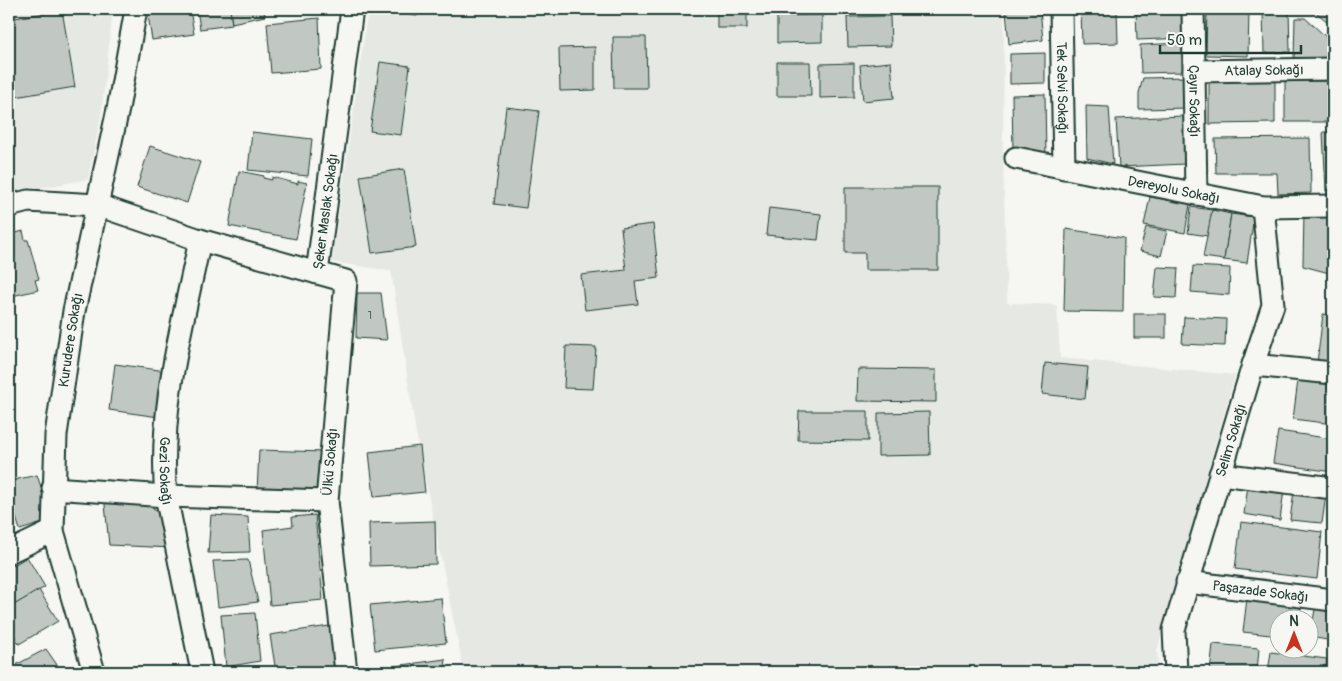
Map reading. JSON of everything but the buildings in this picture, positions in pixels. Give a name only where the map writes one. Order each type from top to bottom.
[{"type":"street","name":"Kurudere Sokağı","points":[[94,672],[53,531],[56,435],[67,352],[118,109],[136,9]]},
{"type":"street","name":"Şeker Maslak Sokağı","points":[[9,206],[28,201],[97,205],[200,240],[317,273],[352,9]]},
{"type":"street","name":"Tek Selvi Sokağı","points":[[1061,9],[1064,168]]},
{"type":"street","name":"Çayır Sokağı","points":[[1193,9],[1196,194]]},
{"type":"street","name":"Atalay Sokağı","points":[[1194,70],[1333,69]]},
{"type":"street","name":"Dereyolu Sokağı","points":[[1016,158],[1263,207],[1333,206]]},
{"type":"street","name":"Selim Sokağı","points":[[1176,672],[1174,630],[1253,365],[1273,305],[1263,207]]},
{"type":"street","name":"Gezi Sokağı","points":[[200,240],[176,359],[164,445],[166,496],[202,672]]},
{"type":"street","name":"Ülkü Sokağı","points":[[317,273],[346,281],[327,501],[346,672]]},
{"type":"street","points":[[1253,365],[1333,374]]},
{"type":"street","points":[[1220,474],[1333,488]]},
{"type":"street","points":[[53,488],[166,496],[327,501]]},
{"type":"street","points":[[9,552],[53,531]]},
{"type":"street","name":"Paşazade Sokağı","points":[[1187,582],[1333,600]]},
{"type":"shaded area","points":[[18,9],[113,9],[101,116],[88,179],[9,194],[9,11]]},
{"type":"shaded area","points":[[368,9],[1004,9],[1003,153],[1007,303],[1057,305],[1060,358],[1235,375],[1157,651],[1159,672],[464,672],[416,433],[391,271],[332,262]]}]
